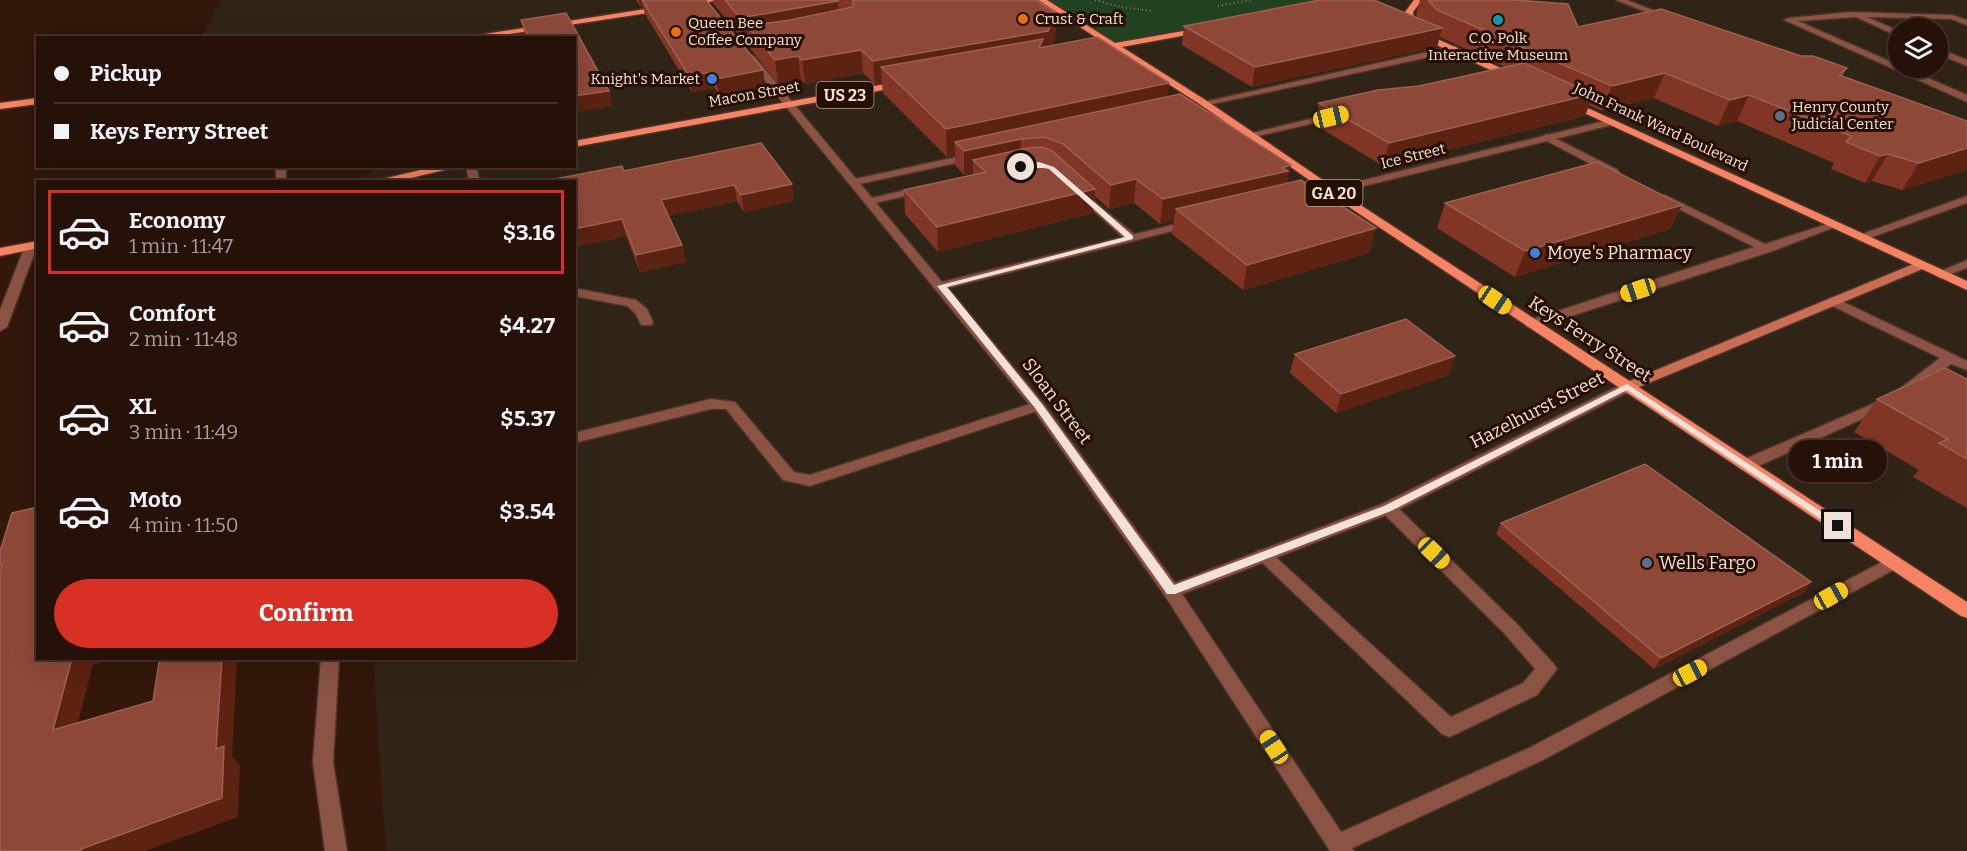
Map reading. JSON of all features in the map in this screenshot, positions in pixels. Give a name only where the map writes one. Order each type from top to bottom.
[{"type":"main road","points":[[682,5],[708,0]]},
{"type":"main road","name":"Keys Ferry Street","points":[[1042,0],[1115,45],[1202,105],[1967,611]]},
{"type":"main road","points":[[1418,0],[1409,12],[1410,19],[1434,40]]},
{"type":"main road","points":[[476,36],[671,7]]},
{"type":"main road","points":[[1404,27],[1523,81]]},
{"type":"main road","points":[[1095,49],[1209,28]]},
{"type":"main road","name":"Macon Street","points":[[576,144],[914,82]]},
{"type":"main road","name":"John Frank Ward Boulevard","points":[[1560,98],[1967,286]]},
{"type":"main road","points":[[0,106],[36,101]]},
{"type":"main road","points":[[385,180],[446,168]]},
{"type":"main road","points":[[0,252],[34,245]]},
{"type":"main road","name":"Hazelhurst Street","points":[[1627,387],[1921,265]]},
{"type":"street","points":[[708,0],[720,18]]},
{"type":"street","points":[[1620,0],[1683,23]]},
{"type":"street","points":[[1851,14],[1888,29]]},
{"type":"street","points":[[1967,23],[1952,17],[1851,14],[1788,20],[1967,99]]},
{"type":"street","name":"Sloan Street","points":[[740,44],[1038,406],[1171,591],[1341,847]]},
{"type":"street","points":[[1202,105],[1455,49]]},
{"type":"street","points":[[1948,55],[1967,63]]},
{"type":"street","points":[[1494,84],[1523,81]]},
{"type":"street","points":[[1249,135],[1350,112]]},
{"type":"street","name":"Ice Street","points":[[1287,202],[1612,122]]},
{"type":"street","points":[[1547,138],[1620,175]]},
{"type":"street","points":[[855,183],[991,153]]},
{"type":"street","points":[[871,201],[940,186]]},
{"type":"street","points":[[1072,186],[1130,237]]},
{"type":"street","points":[[1651,191],[1766,249]]},
{"type":"street","points":[[1860,237],[1967,199]]},
{"type":"street","points":[[941,286],[1130,237],[1209,220]]},
{"type":"street","points":[[1532,324],[1834,225]]},
{"type":"street","points":[[0,327],[34,245]]},
{"type":"street","points":[[1940,274],[1967,264]]},
{"type":"street","points":[[576,292],[631,303],[642,312],[646,322]]},
{"type":"street","points":[[1833,301],[1967,366]]},
{"type":"street","points":[[1746,465],[1876,410],[1950,358]]},
{"type":"street","name":"Hazelhurst Street","points":[[1171,591],[1388,508],[1627,387]]},
{"type":"street","points":[[576,438],[711,404],[730,405],[789,476],[810,481],[1038,406]]},
{"type":"street","points":[[1263,555],[1449,728],[1530,689],[1546,669],[1510,628],[1388,508]]},
{"type":"street","points":[[1341,847],[1536,754],[1893,562]]},
{"type":"street","points":[[330,660],[323,762],[336,851]]},
{"type":"path","points":[[1094,0],[1121,7],[1160,11]]},
{"type":"path","points":[[1209,8],[1235,0]]},
{"type":"shaded area","points":[[222,0],[1967,0],[1967,851],[386,851],[373,660],[576,660],[576,180],[357,180],[376,168],[576,168],[576,36],[201,36]]},
{"type":"green space","points":[[1042,0],[1341,0],[1115,45]]},
{"type":"building","points":[[642,0],[706,0],[763,70],[716,79],[711,72],[689,76]]},
{"type":"building","points":[[725,0],[837,0],[838,1],[740,18]]},
{"type":"building","points":[[853,0],[1036,0],[1056,13],[1048,31],[873,61],[861,50],[802,60],[798,56],[775,60],[747,26],[853,7]]},
{"type":"building","points":[[1320,0],[1374,0],[1442,28],[1255,67],[1184,26]]},
{"type":"building","points":[[1428,0],[1515,0],[1568,4],[1578,27],[1661,9],[1801,56],[1813,56],[1847,68],[1839,75],[1967,121],[1967,148],[1919,163],[1888,154],[1880,156],[1846,142],[1851,136],[1749,95],[1730,100],[1665,73],[1612,86],[1437,10]]},
{"type":"building","points":[[566,13],[609,91],[576,96],[576,36],[528,36],[521,20]]},
{"type":"building","points":[[1097,37],[1169,83],[946,129],[881,67],[1043,39],[1039,48]]},
{"type":"building","points":[[1524,63],[1593,94],[1389,143],[1319,103],[1378,90],[1419,86]]},
{"type":"building","points":[[1180,94],[1291,165],[1282,168],[1288,171],[1163,199],[1136,179],[1111,185],[1063,144],[1045,137],[1021,139],[964,151],[955,142]]},
{"type":"building","points":[[761,143],[792,184],[741,195],[734,185],[661,200],[682,245],[636,255],[622,219],[576,229],[576,180],[549,180],[622,166],[624,171]]},
{"type":"building","points":[[1042,147],[1052,151],[1095,189],[937,227],[904,190],[986,172],[973,160]]},
{"type":"building","points":[[1597,162],[1682,205],[1525,251],[1445,203]]},
{"type":"building","points":[[1301,180],[1376,228],[1247,265],[1176,209]]},
{"type":"building","points":[[1406,319],[1455,356],[1341,394],[1295,354]]},
{"type":"building","points":[[1945,368],[1967,379],[1967,459],[1939,443],[1948,439],[1877,399]]},
{"type":"building","name":"Wells Fargo","points":[[1645,464],[1811,582],[1661,658],[1501,523]]},
{"type":"building","points":[[36,507],[36,660],[71,660],[53,730],[153,701],[159,662],[164,660],[222,660],[216,749],[224,746],[222,798],[81,849],[81,851],[0,851],[0,570],[2,565],[0,565],[0,551],[12,513]]},
{"type":"place","name":"Crust & Craft","points":[[1023,19]]},
{"type":"place","name":"C.O. Polk Interactive Museum","points":[[1498,20]]},
{"type":"place","name":"Queen Bee Coffee Company","points":[[676,32]]},
{"type":"place","name":"Knight's Market","points":[[712,79]]},
{"type":"place","name":"Henry County Judicial Center","points":[[1780,116]]},
{"type":"place","name":"Moye's Pharmacy","points":[[1535,253]]},
{"type":"place","name":"Wells Fargo","points":[[1647,563]]},
{"type":"route","points":[[1021,167],[1039,164],[1052,168],[1130,237],[941,286],[1038,406],[1171,591],[1388,508],[1627,387],[1838,526]]}]
